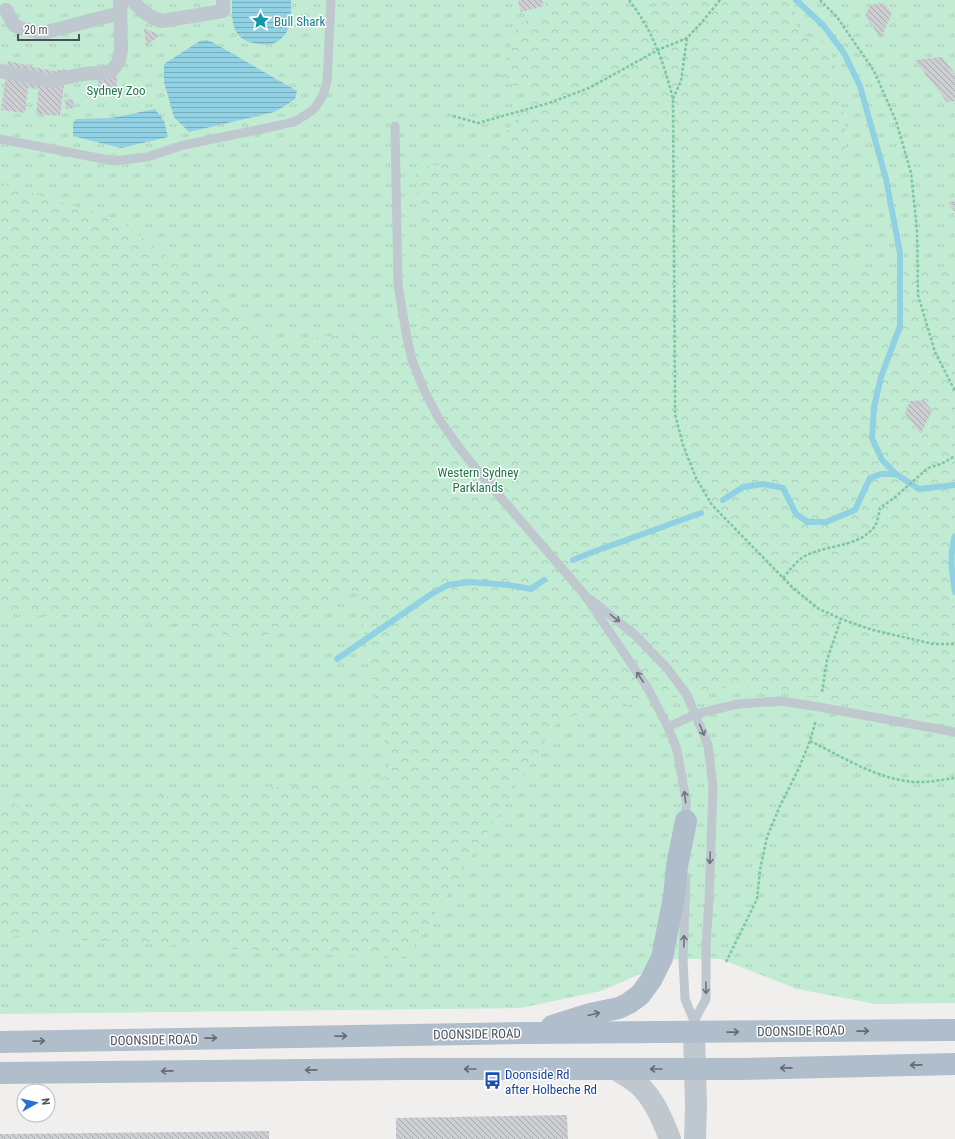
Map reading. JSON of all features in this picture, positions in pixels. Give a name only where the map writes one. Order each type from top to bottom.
[{"type":"main road","points":[[529,1033],[590,1014],[619,1008],[630,1003],[640,995],[648,985],[662,958],[674,897],[677,866],[686,821]]},
{"type":"main road","name":"DOONSIDE ROAD","points":[[0,1042],[529,1033],[694,1027],[955,1030]]},
{"type":"main road","points":[[0,1073],[398,1069],[742,1069],[955,1064]]},
{"type":"street","points":[[132,0],[145,14],[156,20],[162,20],[223,11],[223,0]]},
{"type":"street","points":[[0,71],[50,80],[83,74],[109,72],[119,61],[122,50],[120,6],[43,33],[20,28],[14,25],[6,10]]},
{"type":"street","points":[[694,1027],[696,1106],[695,1139]]},
{"type":"street","points":[[616,1069],[640,1086],[649,1096],[661,1116],[670,1139]]},
{"type":"lane","points":[[0,139],[114,161],[147,157],[184,145],[296,121],[315,108],[324,95],[327,82],[331,0]]},
{"type":"lane","points":[[395,126],[398,286],[412,360],[424,390],[439,419],[477,470],[584,594],[647,687],[668,727],[677,750],[686,800],[684,959],[685,999],[694,1027]]},
{"type":"lane","points":[[584,594],[634,634],[661,662],[687,695],[708,745],[713,786],[706,946],[706,999],[694,1027]]},
{"type":"lane","points":[[668,727],[696,714],[738,704],[781,701],[955,732]]},
{"type":"path","points":[[629,0],[643,19],[658,50],[663,62],[673,99],[675,400],[679,430],[696,478],[712,505],[783,578],[820,609],[841,619],[873,630],[933,644],[955,644]]},
{"type":"path","points":[[453,116],[478,123],[549,103],[589,88],[658,50],[687,38],[720,0]]},
{"type":"path","points":[[820,0],[837,17],[874,70],[896,121],[911,173],[917,230],[918,295],[935,352],[955,391]]},
{"type":"path","points":[[673,99],[681,81],[687,38]]},
{"type":"path","points":[[783,578],[804,556],[844,545],[862,537],[876,525],[880,508],[894,498],[928,468],[941,464],[955,456]]},
{"type":"path","points":[[726,962],[757,900],[760,870],[767,837],[810,741],[819,707],[827,660],[841,619]]},
{"type":"path","points":[[810,741],[880,774],[906,782],[923,782],[955,778]]},
{"type":"green space","name":"Western Sydney Parklands","points":[[0,0],[955,0],[955,1003],[876,1004],[797,989],[721,959],[675,959],[601,991],[521,1008],[0,1014]]},
{"type":"green space","points":[[545,0],[615,0],[626,16],[656,6],[658,0],[794,0],[798,33],[830,43],[845,121],[851,272],[955,266],[955,719],[739,685],[560,718],[406,959],[0,935],[0,801],[30,808],[391,777],[356,590],[255,641],[143,619],[0,614],[0,183],[120,220],[275,342],[423,327],[416,168],[491,158],[503,135],[540,92],[500,81],[517,25],[544,12]]},
{"type":"water","name":"Bull Shark","points":[[232,0],[291,0],[290,21],[286,33],[282,38],[274,43],[264,45],[248,42],[237,33],[235,29],[232,17]]},
{"type":"water","points":[[206,40],[297,91],[295,99],[274,112],[189,132],[174,117],[164,82],[164,64],[200,41]]},
{"type":"water","points":[[155,109],[164,121],[168,137],[121,148],[73,136],[73,123],[76,119],[112,118]]},
{"type":"building","points":[[518,0],[542,0],[544,6],[521,12]]},
{"type":"building","points":[[884,3],[892,13],[881,38],[865,16],[870,5]]},
{"type":"building","points":[[144,28],[160,35],[146,46]]},
{"type":"building","points":[[942,57],[955,74],[955,101],[947,102],[915,60]]},
{"type":"building","points":[[8,61],[52,71],[66,69],[60,116],[36,114],[39,89],[28,88],[25,113],[1,110]]},
{"type":"building","points":[[117,74],[117,93],[99,93],[98,75]]},
{"type":"building","points":[[73,99],[74,108],[66,109],[65,100]]},
{"type":"building","points":[[955,201],[955,212],[948,202]]},
{"type":"building","points":[[924,400],[932,411],[921,434],[905,413],[910,401]]},
{"type":"building","points":[[567,1115],[568,1139],[396,1139],[396,1118]]},
{"type":"building","points":[[269,1131],[269,1139],[0,1139],[0,1134]]},
{"type":"waterway","points":[[796,0],[823,25],[844,53],[860,86],[886,179],[900,253],[900,326],[881,377],[874,407],[872,438],[882,460],[896,474],[919,489],[955,485]]},
{"type":"waterway","points":[[723,500],[743,487],[763,484],[783,488],[796,514],[808,522],[826,522],[855,510],[870,478],[881,474],[896,474]]},
{"type":"waterway","points":[[573,560],[701,513]]},
{"type":"waterway","points":[[955,536],[952,550],[952,571],[955,592]]},
{"type":"waterway","points":[[337,659],[430,595],[448,585],[470,582],[508,585],[531,589],[544,580]]},
{"type":"place","name":"Bull Shark","points":[[261,21]]},
{"type":"place","name":"Doonside Rd after Holbeche Rd","points":[[492,1081]]},
{"type":"park label","name":"Sydney Zoo","points":[[116,90]]}]
